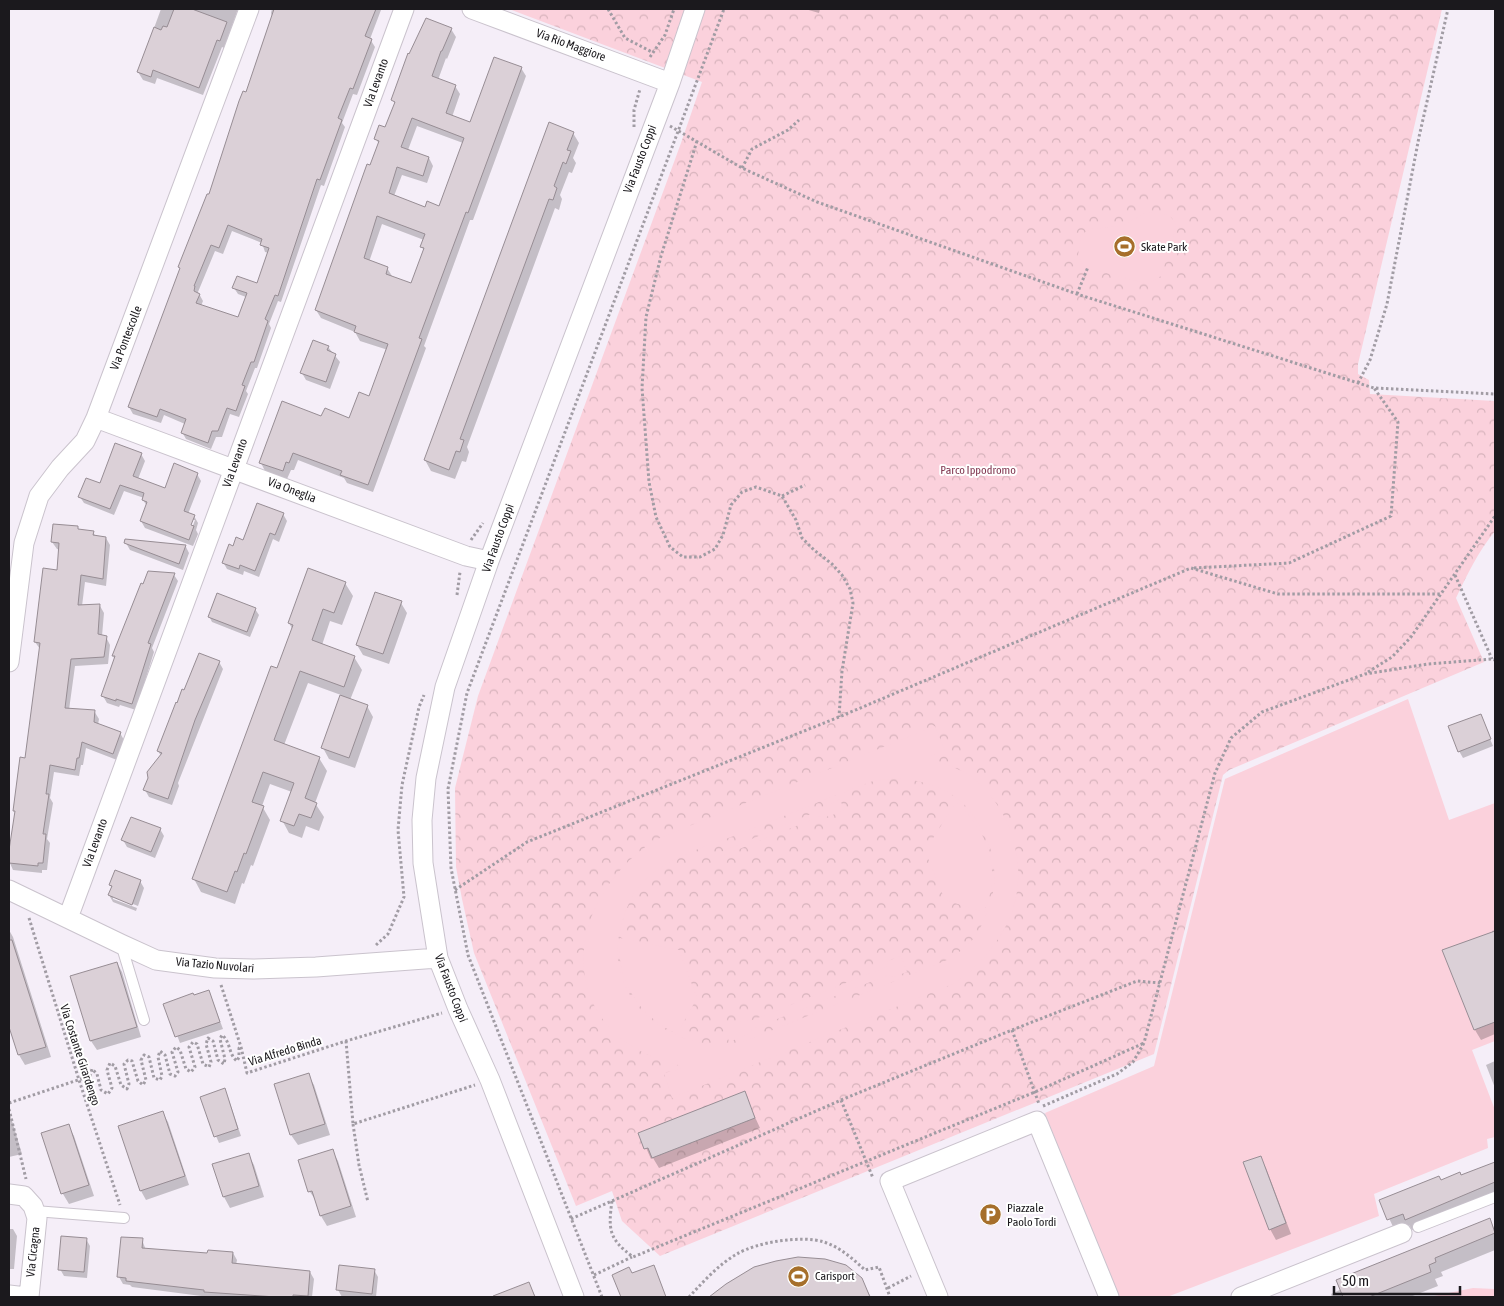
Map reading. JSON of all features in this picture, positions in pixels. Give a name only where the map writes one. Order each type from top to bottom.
[{"type":"street","name":"Via Pontescolle","points":[[9,662],[24,543],[39,496],[60,468],[85,442],[96,418],[249,9]]},
{"type":"street","name":"Via Levanto","points":[[68,918],[404,9]]},
{"type":"street","name":"Via Rio Maggiore","points":[[472,9],[670,82]]},
{"type":"street","name":"Via Fausto Coppi","points":[[574,1297],[490,1080],[458,1009],[438,958],[423,863],[422,820],[426,778],[445,687],[489,561],[696,9]]},
{"type":"street","name":"Via Oneglia","points":[[96,418],[466,556],[489,561]]},
{"type":"street","name":"Via Tazio Nuvolari","points":[[15,893],[156,960],[215,968],[253,969],[316,967],[438,958]]},
{"type":"street","points":[[938,1297],[890,1181],[1037,1121],[1109,1297]]},
{"type":"street","points":[[9,1194],[24,1196],[34,1209]]},
{"type":"street","name":"Via Cicagna","points":[[27,1297],[37,1218],[34,1209]]},
{"type":"street","points":[[1241,1297],[1409,1230]]},
{"type":"street","points":[[9,1295],[27,1297]]},
{"type":"lane","points":[[121,944],[144,1020]]},
{"type":"lane","points":[[1409,1230],[1495,1197]]},
{"type":"lane","points":[[34,1209],[124,1218]]},
{"type":"path","points":[[608,9],[625,38],[652,52]]},
{"type":"path","points":[[602,1297],[468,955],[451,868],[448,789],[467,692],[724,9]]},
{"type":"path","points":[[1358,383],[1370,360],[1387,304],[1419,138],[1448,9]]},
{"type":"path","points":[[634,110],[679,130],[742,168],[817,202],[1077,294],[1374,388],[1495,394]]},
{"type":"path","points":[[742,168],[752,149],[788,130],[800,120]]},
{"type":"path","points":[[697,141],[661,256],[646,317],[642,388],[649,482],[656,517],[670,547],[683,558],[700,557],[715,549],[723,535],[731,505],[742,492],[756,487],[782,496],[796,520],[802,538],[842,575],[852,596],[853,604],[842,671],[839,718]]},
{"type":"path","points":[[1077,294],[1088,268]]},
{"type":"path","points":[[455,890],[526,842],[839,718],[1191,568],[1288,563],[1391,516],[1398,422],[1374,388]]},
{"type":"path","points":[[782,496],[805,486]]},
{"type":"path","points":[[1365,674],[1392,657],[1411,637],[1495,516]]},
{"type":"path","points":[[1191,568],[1278,594],[1441,594]]},
{"type":"path","points":[[1012,1030],[1041,1107],[1118,1074],[1133,1062],[1144,1043],[1214,773],[1232,738],[1262,712],[1365,674],[1428,664],[1494,659],[1455,574]]},
{"type":"path","name":"Via Costante Girardengo","points":[[15,893],[124,1218]]},
{"type":"path","points":[[215,968],[241,1047]]},
{"type":"path","points":[[570,1219],[841,1100],[1012,1030],[1137,982],[1160,983]]},
{"type":"path","points":[[368,1202],[353,1124],[346,1041],[458,1009]]},
{"type":"path","name":"Via Alfredo Binda","points":[[9,1103],[90,1076],[92,1069],[97,1074],[101,1090],[108,1094],[112,1088],[107,1070],[110,1063],[115,1066],[121,1085],[127,1089],[129,1084],[124,1064],[128,1060],[132,1061],[138,1082],[143,1085],[146,1080],[141,1060],[144,1055],[149,1057],[154,1078],[160,1080],[162,1076],[158,1057],[160,1052],[165,1055],[170,1074],[175,1076],[178,1072],[172,1052],[176,1047],[180,1050],[186,1069],[191,1072],[195,1067],[189,1047],[193,1042],[198,1044],[203,1064],[209,1068],[211,1062],[206,1044],[208,1038],[213,1041],[218,1060],[224,1064],[225,1058],[220,1040],[222,1035],[227,1038],[232,1057],[237,1061],[239,1048],[241,1047]]},
{"type":"path","name":"Via Alfredo Binda","points":[[241,1047],[247,1073],[346,1041]]},
{"type":"path","points":[[594,1274],[1035,1092],[1144,1043]]},
{"type":"path","points":[[353,1124],[490,1080]]},
{"type":"path","points":[[9,1110],[26,1180]]},
{"type":"path","points":[[612,1201],[609,1219],[611,1232],[618,1246],[633,1257]]},
{"type":"path","points":[[688,1297],[709,1276],[738,1253],[766,1244],[792,1239],[823,1242],[848,1255],[865,1270],[879,1267],[890,1297]]},
{"type":"path","points":[[888,1288],[914,1275]]},
{"type":"green space","name":"Parco Ippodromo","points":[[509,9],[1442,9],[1358,364],[1358,374],[1369,380],[1370,394],[1495,401],[1495,531],[1478,555],[1456,598],[1484,662],[1229,770],[1223,775],[1154,1054],[660,1256],[622,1221],[612,1191],[576,1206],[474,953],[456,867],[455,788],[478,696],[702,82]]},
{"type":"green space","name":"Skate Park","points":[[1147,212],[1169,215],[1176,223],[1161,276],[1148,284],[1084,267],[1078,256],[1081,235],[1090,229],[1122,226]]},
{"type":"green space","points":[[1408,699],[1449,820],[1495,803],[1495,1041],[1472,1050],[1495,1110],[1495,1137],[1487,1139],[1488,1148],[1374,1194],[1379,1216],[1167,1297],[1117,1297],[1045,1113],[1154,1066],[1225,779]]},
{"type":"green space","points":[[935,726],[945,751],[928,756],[928,758],[970,776],[996,802],[1005,818],[1017,854],[1017,891],[1009,920],[997,941],[982,960],[955,983],[672,1098],[664,1073],[683,1068],[682,1066],[640,1051],[610,1028],[591,999],[584,967],[587,933],[600,899],[623,867],[655,840]],"holes":[[[900,778],[936,786],[949,792],[966,806],[982,829],[987,840],[994,863],[992,899],[979,929],[967,946],[947,960],[738,1044],[711,1044],[684,1038],[660,1026],[639,1008],[625,985],[619,968],[617,951],[619,934],[630,901],[645,880],[666,864],[690,852],[873,781]]]},
{"type":"green space","points":[[840,799],[844,810],[828,817],[826,814],[722,856],[721,852],[825,808],[825,806]]},
{"type":"green space","points":[[956,802],[977,826],[989,852],[992,866],[992,881],[984,912],[945,900],[925,851]]},
{"type":"green space","points":[[620,938],[679,950],[697,998],[677,1034],[652,1018],[633,995],[626,982],[622,968],[619,953]]},
{"type":"green space","points":[[901,956],[907,972],[893,977],[888,975],[752,1029],[749,1034],[729,1042],[725,1028],[744,1020],[750,1021],[886,967],[888,961]]},
{"type":"green space","points":[[1473,1288],[1495,1289],[1495,1297],[1429,1297]]},
{"type":"building","points":[[174,9],[192,9],[227,22],[220,41],[217,40],[199,88],[153,70],[151,77],[137,72],[154,27],[161,30],[163,26],[167,27]]},
{"type":"building","points":[[274,9],[376,9],[365,36],[372,39],[353,89],[350,88],[338,118],[342,120],[320,180],[317,179],[278,296],[275,295],[265,319],[268,321],[254,362],[251,362],[242,385],[245,386],[236,411],[227,408],[218,431],[212,431],[208,443],[181,433],[186,419],[160,409],[157,417],[128,407],[180,268],[178,267],[207,194],[209,194],[239,101],[243,91],[246,92]],"holes":[[[228,225],[262,239],[260,245],[269,248],[257,283],[237,276],[232,288],[247,293],[238,317],[196,303],[200,294],[194,291],[194,286],[211,245],[219,248]]]},
{"type":"building","points":[[426,18],[452,28],[432,76],[456,85],[446,113],[470,122],[494,57],[522,67],[419,338],[422,339],[368,485],[340,475],[342,471],[293,453],[289,463],[286,462],[283,471],[259,463],[282,401],[321,416],[325,408],[349,418],[359,392],[369,396],[388,344],[354,332],[356,326],[315,310],[367,164],[370,165],[379,141],[374,139],[379,125],[385,127],[395,102],[391,100],[409,54]],"holes":[[[412,118],[464,138],[439,206],[427,201],[425,207],[389,193],[397,167],[423,176],[429,157],[401,147]],[[377,216],[425,234],[420,247],[424,248],[411,283],[386,274],[388,267],[364,258]]]},
{"type":"building","points":[[549,122],[574,132],[567,150],[571,151],[566,164],[563,162],[554,186],[557,188],[553,200],[549,199],[460,439],[464,440],[460,452],[456,451],[449,470],[424,460]]},
{"type":"building","points":[[313,340],[329,346],[327,350],[336,354],[326,382],[300,373]]},
{"type":"building","points":[[115,443],[142,453],[133,476],[165,488],[174,463],[198,473],[184,511],[195,515],[191,525],[194,526],[189,540],[140,521],[147,502],[142,500],[144,493],[120,485],[110,509],[78,497],[86,478],[100,483]]},
{"type":"building","points":[[257,503],[284,513],[275,535],[270,533],[255,571],[240,565],[239,569],[222,563],[229,544],[233,546],[236,537],[243,540]]},
{"type":"building","points":[[53,524],[78,526],[78,529],[94,531],[93,535],[106,537],[103,579],[81,575],[78,605],[100,604],[98,634],[107,636],[104,657],[71,659],[65,708],[95,710],[94,722],[121,732],[113,754],[82,742],[75,770],[50,765],[46,794],[49,794],[43,834],[46,834],[43,863],[38,863],[38,866],[9,863],[9,850],[20,757],[25,758],[40,643],[34,642],[43,568],[57,570],[59,543],[51,542]]},
{"type":"building","points":[[125,539],[186,545],[179,564],[124,543]]},
{"type":"building","points":[[308,568],[346,582],[334,613],[323,609],[312,640],[355,656],[344,687],[300,671],[274,740],[320,757],[305,798],[317,803],[311,818],[299,814],[294,826],[280,821],[294,783],[263,772],[252,802],[264,806],[246,854],[244,853],[227,892],[192,879],[271,666],[277,668],[293,625],[288,623]]},
{"type":"building","points":[[148,571],[175,573],[148,643],[151,644],[132,704],[101,696],[115,656],[112,656],[141,583],[143,584]]},
{"type":"building","points":[[375,592],[402,601],[383,654],[356,645]]},
{"type":"building","points":[[217,593],[256,608],[247,632],[208,617]]},
{"type":"building","points":[[199,653],[220,661],[195,720],[168,799],[143,790],[148,778],[147,772],[162,753],[157,751],[176,702],[182,689],[184,690]]},
{"type":"building","points":[[340,695],[368,705],[349,758],[321,748]]},
{"type":"building","points":[[1481,714],[1491,739],[1458,752],[1448,726]]},
{"type":"building","points":[[131,817],[161,828],[151,852],[121,840]]},
{"type":"building","points":[[115,870],[141,880],[132,905],[108,895],[112,886],[109,885]]},
{"type":"building","points":[[1495,931],[1495,1022],[1474,1030],[1442,950]]},
{"type":"building","points":[[9,940],[12,940],[46,1047],[18,1055],[9,1027]]},
{"type":"building","points":[[117,962],[137,1027],[90,1041],[70,976]]},
{"type":"building","points":[[209,990],[220,1022],[175,1037],[163,1004],[193,993],[194,995]]},
{"type":"building","points":[[309,1073],[325,1124],[290,1135],[274,1084]]},
{"type":"building","points":[[225,1088],[238,1129],[214,1137],[200,1097]]},
{"type":"building","points":[[745,1091],[755,1118],[652,1158],[648,1148],[644,1149],[638,1133]]},
{"type":"building","points":[[163,1111],[185,1176],[140,1191],[118,1126]]},
{"type":"building","points":[[69,1124],[89,1185],[61,1194],[41,1133]]},
{"type":"building","points":[[333,1149],[351,1206],[320,1216],[312,1191],[308,1192],[298,1160]]},
{"type":"building","points":[[249,1153],[259,1186],[223,1197],[212,1164]]},
{"type":"building","points":[[1261,1156],[1286,1223],[1269,1230],[1243,1162]]},
{"type":"building","points":[[1495,1162],[1495,1182],[1405,1220],[1403,1214],[1387,1220],[1379,1200],[1439,1176],[1441,1180],[1460,1172],[1461,1175]]},
{"type":"building","points":[[1490,1218],[1495,1233],[1435,1258],[1436,1262],[1429,1265],[1431,1272],[1369,1297],[1343,1297],[1336,1280]]},
{"type":"building","points":[[61,1236],[87,1238],[84,1272],[58,1270]]},
{"type":"building","points":[[121,1237],[143,1238],[142,1248],[207,1253],[208,1250],[233,1252],[232,1263],[310,1271],[308,1296],[276,1297],[204,1292],[204,1290],[126,1281],[126,1278],[117,1277]]},
{"type":"building","name":"Carisport","points":[[798,1257],[825,1259],[846,1265],[862,1278],[870,1297],[709,1297],[754,1267]]},
{"type":"building","points":[[339,1265],[375,1269],[372,1294],[336,1290]]},
{"type":"building","points":[[654,1265],[666,1297],[621,1297],[612,1275],[629,1267],[632,1273]]},
{"type":"building","points":[[529,1282],[535,1297],[493,1297],[493,1296]]},
{"type":"place","name":"Skate Park","points":[[1125,247]]},
{"type":"place","name":"Piazzale Paolo Tordi","points":[[991,1215]]},
{"type":"place","name":"Carisport","points":[[799,1276]]}]
